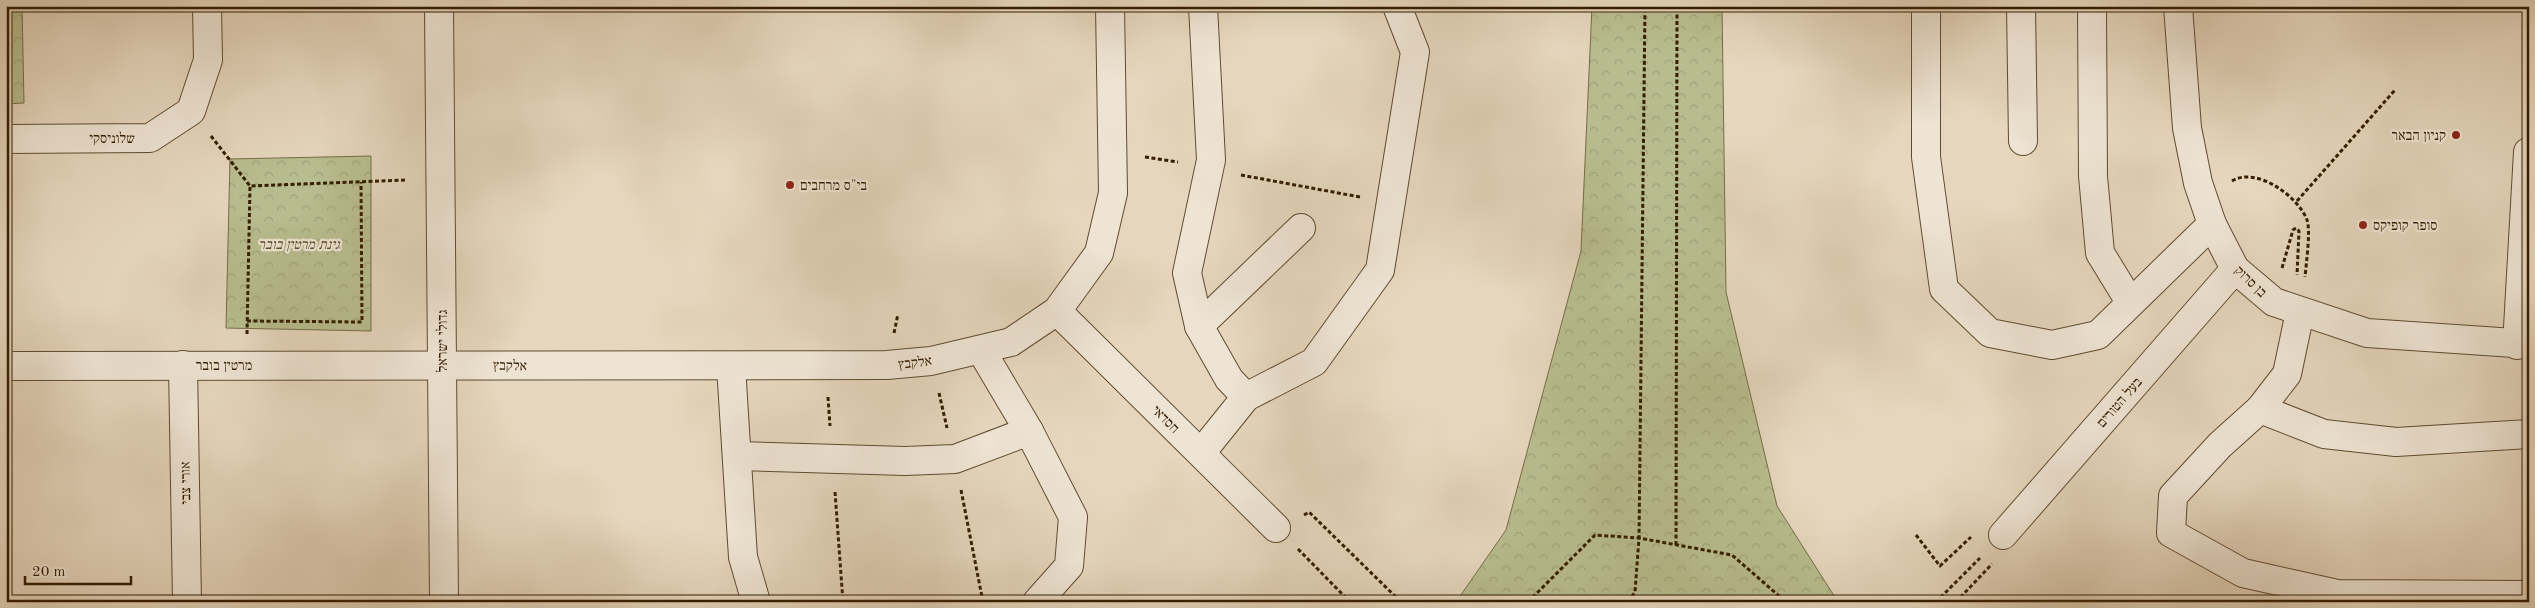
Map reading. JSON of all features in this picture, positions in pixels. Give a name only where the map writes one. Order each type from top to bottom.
[{"type":"street","points":[[191,111],[208,60],[207,6]]},
{"type":"street","name":"גדולי ישראל","points":[[439,6],[444,602]]},
{"type":"street","name":"גדולי ישראל","points":[[439,81],[452,6]]},
{"type":"street","name":"אלקבץ","points":[[442,364],[887,365],[931,361],[1011,342],[1057,311],[1099,253],[1113,194],[1110,6]]},
{"type":"street","points":[[1203,6],[1211,160],[1187,273],[1199,326],[1229,379],[1246,397]]},
{"type":"street","points":[[1201,453],[1246,397],[1314,362],[1380,270],[1415,52],[1396,6]]},
{"type":"street","points":[[1926,6],[1926,157],[1944,289],[1990,333],[2052,345],[2098,335],[2212,224]]},
{"type":"street","points":[[2021,6],[2023,141]]},
{"type":"street","points":[[2092,6],[2093,176],[2100,253],[2130,302]]},
{"type":"street","name":"בן סרוק","points":[[2178,6],[2187,128],[2198,183],[2212,224],[2236,269],[2274,302],[2367,333],[2523,344]]},
{"type":"street","name":"שלוניסקי","points":[[6,139],[150,138],[191,111]]},
{"type":"street","points":[[2523,344],[2528,152]]},
{"type":"street","points":[[1199,326],[1301,228]]},
{"type":"street","name":"בעל הטורים","points":[[2003,535],[2236,269]]},
{"type":"street","name":"חסדאי","points":[[1057,311],[1276,528]]},
{"type":"street","points":[[2300,312],[2287,374],[2260,410],[2220,445],[2173,496],[2171,533],[2243,572],[2337,594],[2529,595]]},
{"type":"street","points":[[981,350],[1029,431],[1073,517],[1069,566],[1037,602]]},
{"type":"street","name":"מרטין בובר","points":[[6,366],[442,364]]},
{"type":"street","name":"אורי צבי","points":[[183,365],[187,602]]},
{"type":"street","points":[[731,366],[743,557],[756,602]]},
{"type":"street","points":[[2260,410],[2324,434],[2396,442],[2529,434]]},
{"type":"street","points":[[738,456],[904,462],[955,459],[1029,431]]},
{"type":"path","points":[[1628,602],[1635,592],[1640,538],[1645,6]]},
{"type":"path","points":[[1676,545],[1677,6]]},
{"type":"path","points":[[2297,201],[2395,90]]},
{"type":"path","points":[[191,111],[250,186],[247,365]]},
{"type":"path","points":[[1161,160],[1188,163],[1210,169],[1391,202]]},
{"type":"path","points":[[2204,199],[2237,178],[2262,180],[2278,187],[2297,201],[2308,221],[2305,282]]},
{"type":"path","points":[[250,186],[440,179]]},
{"type":"path","points":[[247,320],[362,322],[361,182]]},
{"type":"path","points":[[2274,302],[2292,230],[2296,228],[2299,232],[2297,282]]},
{"type":"path","points":[[1350,602],[1276,528],[1309,512],[1401,602]]},
{"type":"path","points":[[1916,535],[1940,566],[1988,520],[2012,544],[1956,602]]},
{"type":"path","points":[[1528,602],[1595,535],[1640,538],[1732,555],[1786,602]]},
{"type":"path","points":[[1936,602],[2003,535]]},
{"type":"path","points":[[1468,602],[1480,598],[1484,602]]},
{"type":"green space","points":[[6,6],[22,6],[24,103],[6,104]]},
{"type":"green space","points":[[1592,6],[1722,6],[1726,292],[1777,506],[1838,602],[1456,602],[1506,530],[1581,251]]},
{"type":"green space","name":"גינת מרטין בובר","points":[[371,156],[371,331],[226,328],[230,159]]},
{"type":"place","name":"קניון הבאר","points":[[2456,135]]},
{"type":"place","name":"בי\"ס מרחבים","points":[[790,185]]},
{"type":"place","name":"סופר קופיקס","points":[[2363,225]]}]
